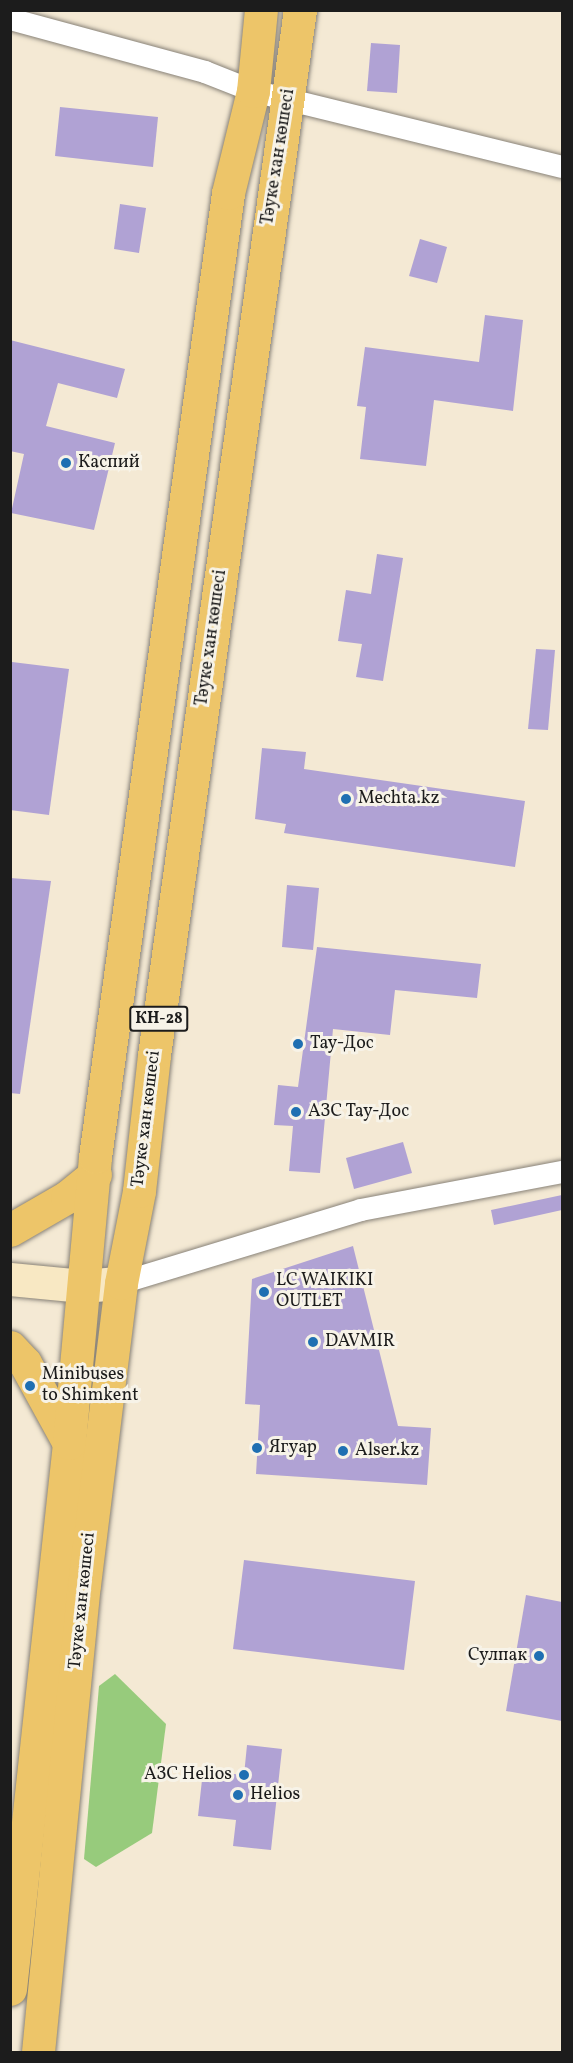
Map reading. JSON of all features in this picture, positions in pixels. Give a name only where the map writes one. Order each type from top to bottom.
[{"type":"main road","name":"Тәуке хан көшесі","points":[[10,1989],[69,1443],[95,1174],[228,193],[253,91],[261,10]]},
{"type":"main road","name":"Тәуке хан көшесі","points":[[40,2045],[84,1585],[121,1283],[139,1191],[154,1055],[271,199],[290,100],[300,10]]},
{"type":"main road","points":[[10,1230],[68,1197],[95,1174]]},
{"type":"main road","points":[[10,1347],[25,1363],[69,1443]]},
{"type":"street","points":[[10,19],[205,72],[253,91],[562,167]]},
{"type":"street","points":[[10,1279],[83,1286],[121,1283],[361,1210],[562,1172]]},
{"type":"green space","points":[[115,1674],[166,1724],[152,1833],[96,1867],[84,1859],[99,1686]]},
{"type":"building","points":[[371,43],[400,45],[397,93],[367,91]]},
{"type":"building","points":[[60,107],[158,117],[153,167],[55,156]]},
{"type":"building","points":[[120,204],[146,208],[139,253],[114,249]]},
{"type":"building","points":[[420,239],[447,247],[437,283],[409,276]]},
{"type":"building","points":[[485,315],[523,320],[513,411],[434,400],[426,466],[360,459],[366,407],[357,406],[365,347],[479,362]]},
{"type":"building","points":[[10,340],[125,369],[117,398],[58,383],[46,426],[115,443],[94,530],[11,513],[24,454],[10,451]]},
{"type":"building","points":[[377,554],[403,558],[383,681],[356,677],[362,644],[338,641],[346,590],[371,594]]},
{"type":"building","points":[[536,649],[555,650],[548,730],[528,729]]},
{"type":"building","points":[[12,662],[69,669],[49,815],[10,810]]},
{"type":"building","points":[[262,748],[306,752],[304,769],[525,801],[515,867],[284,833],[286,824],[255,819]]},
{"type":"building","points":[[10,878],[51,881],[20,1094],[10,1093]]},
{"type":"building","points":[[287,885],[319,888],[313,950],[282,947]]},
{"type":"building","points":[[317,947],[481,964],[477,998],[395,990],[390,1035],[333,1029],[320,1173],[289,1171],[293,1126],[274,1125],[278,1085],[298,1087]]},
{"type":"building","points":[[403,1142],[412,1173],[354,1189],[346,1158]]},
{"type":"building","points":[[562,1195],[562,1210],[494,1225],[491,1210]]},
{"type":"building","name":"DAVMIR","points":[[353,1246],[398,1426],[431,1428],[427,1485],[256,1474],[260,1405],[245,1404],[252,1279]]},
{"type":"building","points":[[244,1560],[415,1581],[404,1670],[233,1649]]},
{"type":"building","name":"Сулпак","points":[[526,1595],[562,1602],[562,1721],[506,1711]]},
{"type":"building","name":"Helios","points":[[247,1745],[282,1749],[271,1850],[233,1846],[236,1820],[198,1816],[203,1771],[244,1775]]},
{"type":"place","name":"Каспий","points":[[66,463]]},
{"type":"place","name":"Mechta.kz","points":[[346,799]]},
{"type":"place","name":"Тау-Дос","points":[[298,1044]]},
{"type":"place","name":"АЗС Тау-Дос","points":[[296,1112]]},
{"type":"place","name":"LC WAIKIKI OUTLET","points":[[264,1292]]},
{"type":"place","name":"DAVMIR","points":[[313,1342]]},
{"type":"place","name":"Minibuses to Shimkent","points":[[30,1386]]},
{"type":"place","name":"Ягуар","points":[[257,1448]]},
{"type":"place","name":"Alser.kz","points":[[343,1451]]},
{"type":"place","name":"Сулпак","points":[[539,1656]]},
{"type":"place","name":"АЗС Helios","points":[[244,1775]]},
{"type":"place","name":"Helios","points":[[238,1795]]}]
